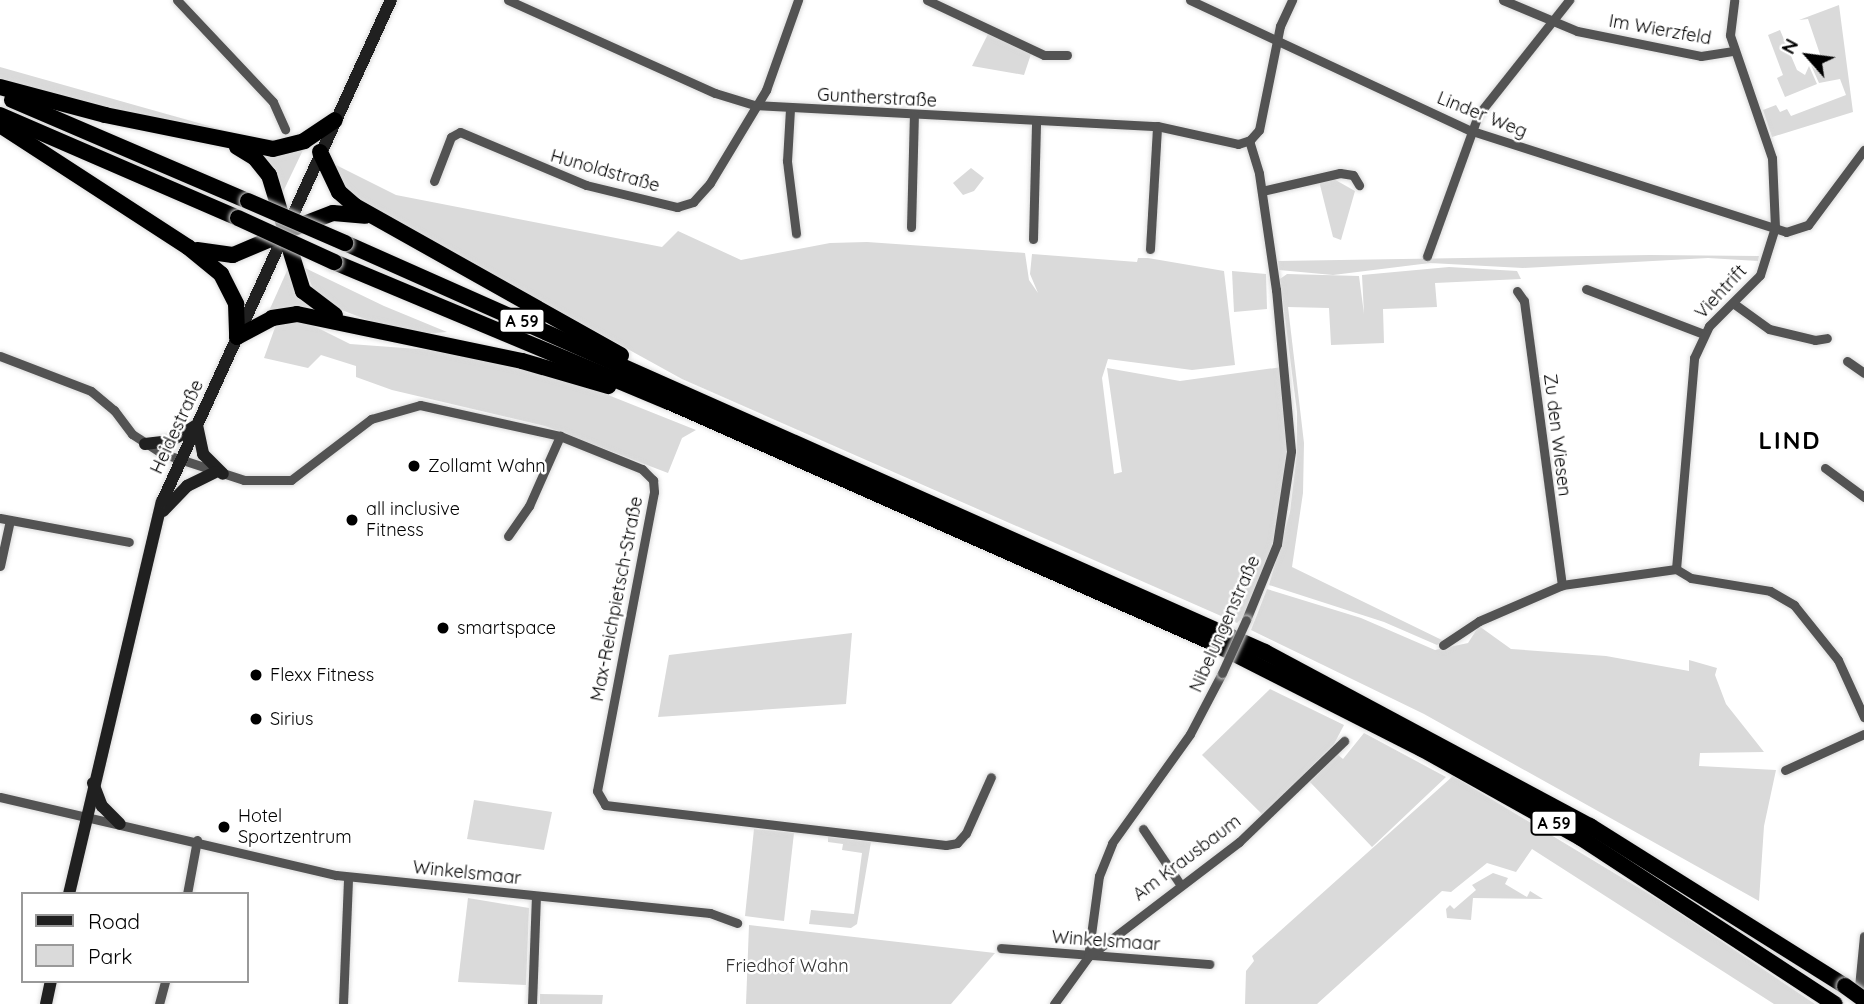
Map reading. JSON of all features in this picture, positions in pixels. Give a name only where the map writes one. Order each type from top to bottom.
[{"type":"highway","points":[[0,87],[229,143],[273,149],[291,147],[335,120]]},
{"type":"highway","name":"A 59","points":[[0,95],[699,398],[1265,652],[1590,826],[1864,1000]]},
{"type":"highway","name":"A 59","points":[[0,115],[334,262],[667,401],[1211,642],[1422,749],[1615,859],[1835,1004]]},
{"type":"highway","points":[[0,125],[188,247],[221,274],[231,289],[237,337],[272,318],[296,314],[349,322],[522,361],[667,401]]},
{"type":"highway","points":[[229,143],[255,158],[269,175],[303,291],[320,308],[349,322]]},
{"type":"highway","points":[[320,152],[339,192],[380,221],[699,398]]},
{"type":"highway","points":[[188,247],[211,255],[233,255],[333,213],[350,211],[380,221]]},
{"type":"main road","name":"Heidestraße","points":[[69,892],[155,523],[320,152],[391,0]]},
{"type":"main road","points":[[145,444],[172,441],[197,425],[203,454],[219,473],[187,486],[155,523]]},
{"type":"main road","points":[[93,783],[102,806],[120,824]]},
{"type":"main road","points":[[46,1004],[51,983]]},
{"type":"street","points":[[177,0],[274,102],[285,129]]},
{"type":"street","name":"Guntherstraße","points":[[508,0],[715,93],[754,105],[914,116],[1157,126],[1232,144],[1249,141]]},
{"type":"street","points":[[754,105],[766,90],[798,0]]},
{"type":"street","points":[[927,0],[1044,55],[1067,55]]},
{"type":"street","name":"Linder Weg","points":[[1190,0],[1469,130],[1775,228]]},
{"type":"street","points":[[1249,141],[1259,130],[1276,42],[1292,0]]},
{"type":"street","name":"Im Wierzfeld","points":[[1503,0],[1551,23],[1701,56],[1734,51]]},
{"type":"street","points":[[1427,256],[1469,130],[1569,0]]},
{"type":"street","name":"Viehtrift","points":[[1676,569],[1693,369],[1704,334],[1760,275],[1775,228],[1772,158],[1734,51],[1730,21],[1734,0]]},
{"type":"street","name":"Hunoldstraße","points":[[434,181],[451,136],[460,132],[586,185],[658,204],[685,205],[709,184],[754,105]]},
{"type":"street","points":[[790,109],[787,161],[796,233]]},
{"type":"street","points":[[911,227],[914,116]]},
{"type":"street","points":[[1033,239],[1036,121]]},
{"type":"street","points":[[1150,249],[1157,126]]},
{"type":"street","name":"Nibelungenstraße","points":[[1088,957],[1100,876],[1112,843],[1190,734],[1246,621],[1277,544],[1291,451],[1289,397],[1262,191],[1249,141]]},
{"type":"street","points":[[1775,228],[1791,232],[1803,229],[1864,150]]},
{"type":"street","points":[[1262,191],[1340,173],[1353,175],[1359,185]]},
{"type":"street","points":[[1586,289],[1704,334]]},
{"type":"street","name":"Zu den Wiesen","points":[[1517,291],[1524,301],[1562,585]]},
{"type":"street","points":[[1733,303],[1769,330],[1815,340],[1827,338]]},
{"type":"street","name":"Max-Reichpietsch-Straße","points":[[0,356],[91,391],[145,444],[180,463],[265,483],[291,480],[372,419],[420,405],[560,436],[629,461],[648,474],[655,486],[597,791],[605,804],[946,845],[957,843],[966,833],[991,777]]},
{"type":"street","points":[[1847,361],[1864,373]]},
{"type":"street","points":[[508,536],[529,506],[560,436]]},
{"type":"street","points":[[1825,468],[1864,497]]},
{"type":"street","points":[[0,566],[5,519],[129,542]]},
{"type":"street","points":[[1443,645],[1479,621],[1562,585],[1676,569],[1691,578],[1770,591],[1794,605],[1838,660],[1861,701],[1864,717]]},
{"type":"street","points":[[1785,770],[1864,734]]},
{"type":"street","name":"Am Krausbaum","points":[[1054,1004],[1088,957],[1257,826],[1344,741]]},
{"type":"street","name":"Winkelsmaar","points":[[0,797],[197,840],[348,877],[710,913],[737,923]]},
{"type":"street","points":[[1143,829],[1180,884]]},
{"type":"street","points":[[187,892],[197,840]]},
{"type":"street","points":[[343,1004],[348,877]]},
{"type":"street","points":[[532,1004],[536,896]]},
{"type":"street","points":[[1857,1004],[1864,936]]},
{"type":"street","name":"Winkelsmaar","points":[[1001,948],[1088,957],[1209,964]]},
{"type":"street","points":[[159,1004],[164,983]]},
{"type":"green space","points":[[1839,5],[1853,112],[1772,137],[1763,110],[1776,105],[1780,112],[1787,109],[1791,116],[1846,95],[1840,79],[1819,83],[1811,65],[1816,70],[1822,60],[1808,19],[1799,20]]},
{"type":"green space","points":[[1780,30],[1797,70],[1805,75],[1809,66],[1817,84],[1785,97],[1777,78],[1783,75],[1768,35]]},
{"type":"green space","points":[[988,34],[1031,54],[1024,75],[972,66]]},
{"type":"green space","points":[[0,67],[255,139],[299,139],[281,144],[251,143],[0,82]]},
{"type":"green space","points":[[304,145],[303,150],[281,196],[258,152]]},
{"type":"green space","points":[[336,165],[396,195],[662,247],[678,231],[741,260],[830,243],[867,242],[1025,253],[1029,280],[1038,293],[1030,274],[1032,254],[1137,262],[1138,258],[1148,258],[1224,271],[1235,365],[1192,370],[1108,359],[1102,378],[1114,474],[1122,472],[1107,368],[1180,381],[1282,367],[1288,429],[1286,475],[1272,546],[1244,616],[1237,623],[682,379],[352,197],[333,171]]},
{"type":"green space","points":[[971,168],[984,178],[974,191],[963,195],[953,183]]},
{"type":"green space","points":[[1332,178],[1355,191],[1341,240],[1333,237],[1319,181]]},
{"type":"green space","points":[[1650,255],[1759,256],[1758,261],[1708,258],[1523,268],[1430,263],[1333,275],[1279,270],[1278,261]]},
{"type":"green space","points":[[290,264],[315,310],[269,311]]},
{"type":"green space","points":[[1449,267],[1517,271],[1521,279],[1435,283],[1437,307],[1383,309],[1384,343],[1331,345],[1329,308],[1288,307],[1304,443],[1303,493],[1292,567],[1444,641],[1437,645],[1384,622],[1269,585],[1290,512],[1297,453],[1297,412],[1280,279],[1287,274],[1359,276],[1364,314],[1362,275]]},
{"type":"green space","points":[[305,268],[384,306],[447,332],[423,334],[388,328],[334,307],[313,289]]},
{"type":"green space","points":[[1232,271],[1266,274],[1267,309],[1234,312]]},
{"type":"green space","points":[[304,321],[350,344],[446,351],[573,381],[696,430],[682,438],[668,473],[545,426],[392,390],[356,377],[356,366],[321,355],[308,368],[264,358],[277,322]]},
{"type":"green space","points":[[1267,589],[1361,618],[1435,650],[1468,643],[1479,626],[1511,649],[1606,656],[1689,671],[1689,660],[1717,668],[1715,675],[1726,704],[1764,752],[1700,753],[1699,766],[1776,770],[1764,826],[1759,901],[1424,714],[1251,630]]},
{"type":"green space","points":[[852,633],[846,704],[658,717],[669,655]]},
{"type":"green space","points":[[1270,689],[1344,725],[1334,744],[1263,815],[1202,755]]},
{"type":"green space","points":[[1364,733],[1446,777],[1372,847],[1310,782],[1337,754],[1343,759]]},
{"type":"green space","points":[[1453,776],[1664,903],[1815,1004],[1774,1004],[1532,849],[1516,872],[1487,863],[1451,892],[1442,891],[1317,1004],[1245,1004],[1246,971],[1254,961],[1252,956]]},
{"type":"green space","points":[[474,800],[552,812],[544,850],[467,839]]},
{"type":"green space","points":[[754,829],[794,833],[784,921],[745,916]]},
{"type":"green space","points":[[828,837],[871,842],[857,924],[851,928],[809,924],[811,910],[854,914],[862,853],[842,850],[843,844],[828,842]]},
{"type":"green space","points":[[1493,873],[1508,878],[1505,884],[1527,897],[1530,891],[1543,899],[1473,898],[1471,920],[1447,918],[1446,909],[1450,905],[1454,909],[1476,890],[1472,885]]},
{"type":"green space","points":[[468,898],[529,908],[526,985],[458,982]]},
{"type":"green space","name":"Friedhof Wahn","points":[[749,925],[995,953],[951,1004],[746,1004]]},
{"type":"green space","points":[[540,994],[603,995],[602,1004],[540,1004]]},
{"type":"place","name":"Zollamt Wahn","points":[[414,466]]},
{"type":"place","name":"all inclusive Fitness","points":[[352,520]]},
{"type":"place","name":"smartspace","points":[[443,628]]},
{"type":"place","name":"Flexx Fitness","points":[[256,675]]},
{"type":"place","name":"Sirius","points":[[256,719]]},
{"type":"place","name":"Hotel Sportzentrum","points":[[224,827]]},
{"type":"district","name":"LIND","points":[[1790,441]]}]
